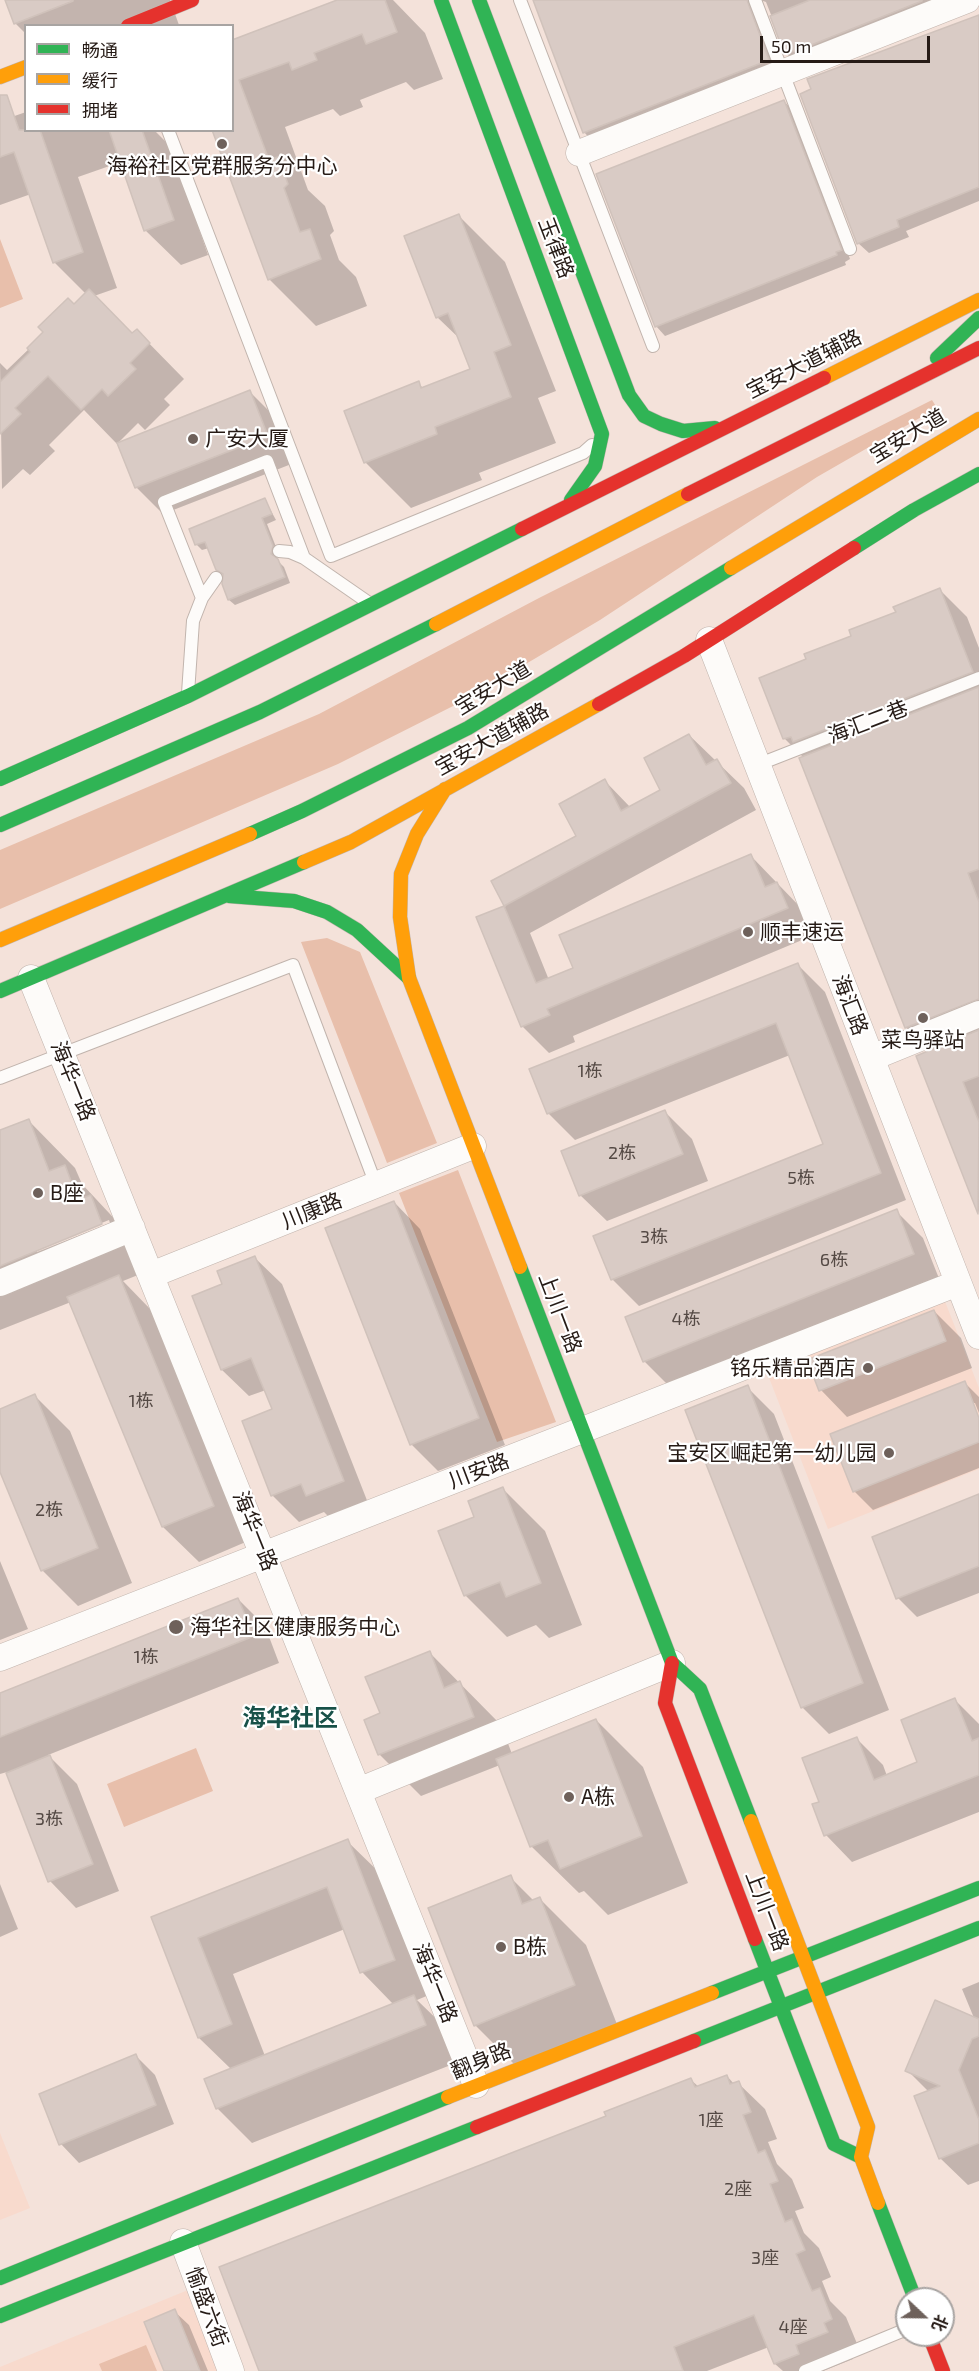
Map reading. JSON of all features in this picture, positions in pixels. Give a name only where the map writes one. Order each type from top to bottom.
[{"type":"main road","points":[[131,24],[192,0]]},
{"type":"main road","name":"玉律路","points":[[441,0],[602,435]]},
{"type":"main road","name":"玉律路","points":[[479,0],[629,395],[644,416],[661,424],[683,431],[726,427]]},
{"type":"main road","points":[[0,77],[24,68]]},
{"type":"main road","name":"宝安大道辅路","points":[[0,779],[188,696],[979,300]]},
{"type":"main road","points":[[913,380],[979,318]]},
{"type":"main road","points":[[0,825],[98,785],[260,712],[401,644],[979,348]]},
{"type":"main road","name":"宝安大道","points":[[0,940],[136,884],[302,811],[468,728],[929,447],[979,419]]},
{"type":"main road","points":[[929,447],[979,433]]},
{"type":"main road","points":[[567,505],[591,476],[599,458],[602,435]]},
{"type":"main road","name":"宝安大道辅路","points":[[0,991],[351,842],[709,640],[914,510],[979,474]]},
{"type":"main road","points":[[11,805],[98,785]]},
{"type":"main road","name":"上川一路","points":[[445,789],[417,834],[401,874],[400,917],[409,978],[672,1663],[700,1689],[780,1896],[868,2127],[861,2157],[834,2144],[801,2059],[665,1703],[672,1663]]},
{"type":"main road","name":"上川一路","points":[[225,895],[294,901],[327,912],[357,930],[409,978]]},
{"type":"main road","name":"翻身路","points":[[0,2278],[476,2085],[979,1888]]},
{"type":"main road","points":[[780,1896],[804,1926]]},
{"type":"main road","points":[[700,1997],[729,1978],[743,1959],[747,1935],[746,1914]]},
{"type":"main road","points":[[0,2316],[979,1928]]},
{"type":"main road","points":[[821,1935],[841,1938],[862,1934]]},
{"type":"main road","points":[[837,2048],[836,2027],[841,2003],[859,1978],[876,1968]]},
{"type":"main road","points":[[721,2029],[743,2025],[773,2031],[791,2045],[801,2059]]},
{"type":"main road","points":[[861,2157],[910,2287]]},
{"type":"main road","points":[[934,2347],[943,2371]]},
{"type":"street","points":[[579,153],[967,0]]},
{"type":"street","name":"海汇路","points":[[709,640],[979,1336]]},
{"type":"street","name":"海华一路","points":[[31,978],[476,2085]]},
{"type":"street","points":[[871,1058],[979,1014]]},
{"type":"street","name":"川康路","points":[[151,1275],[474,1146]]},
{"type":"street","points":[[0,1283],[132,1228]]},
{"type":"street","name":"川安路","points":[[0,1658],[958,1283]]},
{"type":"street","points":[[358,1791],[672,1663]]},
{"type":"street","name":"愉盛六街","points":[[183,2242],[231,2371]]},
{"type":"lane","points":[[520,0],[653,346]]},
{"type":"lane","points":[[755,0],[850,249]]},
{"type":"lane","points":[[169,132],[331,556],[583,453],[602,435]]},
{"type":"lane","points":[[202,598],[164,502],[267,461],[304,558]]},
{"type":"lane","points":[[279,551],[290,552],[304,558],[373,605]]},
{"type":"lane","points":[[188,696],[193,621],[202,598],[216,578]]},
{"type":"lane","name":"海汇二巷","points":[[757,765],[979,678]]},
{"type":"lane","points":[[0,1078],[293,965],[376,1185]]},
{"type":"lane","points":[[805,2371],[895,2334]]},
{"type":"shaded area","points":[[0,239],[23,299],[0,308]]},
{"type":"shaded area","points":[[932,400],[937,408],[817,477],[600,620],[465,700],[338,764],[0,909],[0,850],[319,714],[539,598]]},
{"type":"shaded area","points":[[327,938],[360,952],[437,1143],[387,1163],[301,942]]},
{"type":"shaded area","points":[[458,1170],[556,1422],[497,1442],[399,1193]]},
{"type":"shaded area","points":[[944,1299],[979,1388],[979,1469],[828,1529],[766,1370]]},
{"type":"shaded area","points":[[196,1748],[213,1791],[124,1827],[107,1784]]},
{"type":"shaded area","points":[[0,2133],[30,2208],[0,2220]]},
{"type":"shaded area","points":[[188,2290],[219,2371],[0,2371],[0,2367]]},
{"type":"shaded area","points":[[146,2345],[157,2371],[102,2371],[99,2364]]},
{"type":"building","points":[[5,0],[73,0],[73,1],[14,24]]},
{"type":"building","points":[[337,0],[385,0],[397,32],[366,44],[362,34],[314,53],[317,60],[292,70],[289,62],[239,80],[269,160],[278,157],[288,184],[284,188],[300,232],[310,229],[321,259],[268,280],[213,132],[234,132],[234,39]]},
{"type":"building","points":[[533,0],[747,0],[769,60],[583,133]]},
{"type":"building","points":[[810,0],[922,1],[796,51],[784,53],[770,16]]},
{"type":"building","points":[[979,15],[979,187],[897,220],[899,227],[857,244],[800,94],[811,89],[807,79]]},
{"type":"building","points":[[0,95],[7,95],[19,130],[41,132],[83,252],[53,263],[14,152],[0,157]]},
{"type":"building","points":[[784,100],[842,250],[836,252],[837,255],[655,327],[596,174]]},
{"type":"building","points":[[110,132],[143,132],[174,220],[144,231]]},
{"type":"building","points":[[459,214],[511,345],[494,352],[511,397],[435,427],[437,434],[364,463],[344,411],[419,381],[421,388],[470,369],[448,313],[436,318],[404,236]]},
{"type":"building","points":[[89,289],[132,333],[137,329],[150,343],[130,363],[136,369],[108,396],[102,389],[81,410],[48,376],[15,408],[21,414],[0,434],[0,382],[30,352],[27,348],[43,332],[38,327],[68,298],[74,304]]},
{"type":"building","name":"广安大厦","points":[[250,390],[268,436],[135,488],[117,443]]},
{"type":"building","points":[[265,498],[272,514],[262,518],[273,546],[271,554],[278,559],[285,577],[228,600],[222,584],[223,574],[216,570],[205,542],[195,545],[189,529]]},
{"type":"building","points":[[940,588],[973,672],[793,742],[791,737],[783,739],[759,678],[806,659],[804,654],[851,636],[849,630],[896,612],[893,607]]},
{"type":"building","points":[[979,687],[979,869],[968,873],[979,902],[979,999],[905,1028],[799,758]]},
{"type":"building","points":[[689,734],[706,765],[717,759],[731,783],[504,906],[491,881],[576,836],[559,804],[605,779],[621,811],[660,790],[644,758]]},
{"type":"building","points":[[751,854],[765,887],[777,882],[788,908],[547,1009],[550,1015],[521,1027],[476,917],[504,906],[536,983],[573,968],[559,935]]},
{"type":"building","points":[[798,963],[881,1173],[611,1280],[593,1236],[823,1144],[776,1023],[547,1114],[529,1069]]},
{"type":"building","points":[[979,1030],[979,1076],[963,1082],[979,1122],[978,1214],[916,1056]]},
{"type":"building","points":[[665,1110],[683,1154],[579,1196],[561,1151]]},
{"type":"building","name":"B座","points":[[29,1119],[49,1171],[65,1165],[78,1200],[91,1195],[102,1224],[0,1266],[0,1130]]},
{"type":"building","points":[[394,1201],[479,1418],[410,1445],[325,1228]]},
{"type":"building","points":[[897,1209],[914,1254],[643,1362],[625,1317]]},
{"type":"building","points":[[255,1256],[344,1481],[306,1496],[301,1484],[271,1496],[242,1421],[272,1409],[251,1358],[221,1370],[192,1296],[222,1284],[217,1271]]},
{"type":"building","points":[[119,1275],[214,1506],[162,1527],[67,1297]]},
{"type":"building","points":[[934,1310],[946,1341],[819,1391],[807,1360]]},
{"type":"building","points":[[965,1381],[979,1418],[979,1442],[853,1492],[830,1434]]},
{"type":"building","points":[[748,1385],[863,1683],[801,1708],[685,1410]]},
{"type":"building","points":[[35,1394],[98,1548],[41,1571],[0,1472],[0,1409]]},
{"type":"building","points":[[503,1487],[541,1583],[506,1597],[500,1582],[464,1596],[438,1531],[474,1517],[468,1501]]},
{"type":"building","points":[[979,1494],[979,1566],[896,1599],[872,1537]]},
{"type":"building","points":[[238,1598],[254,1636],[0,1737],[0,1693]]},
{"type":"building","points":[[430,1651],[444,1688],[460,1681],[474,1717],[378,1755],[364,1720],[380,1713],[365,1677]]},
{"type":"building","points":[[955,1698],[972,1741],[979,1738],[979,1775],[824,1836],[812,1804],[819,1802],[802,1758],[857,1737],[874,1780],[917,1762],[901,1720]]},
{"type":"building","name":"A栋","points":[[596,1719],[642,1836],[560,1869],[548,1840],[530,1847],[496,1759]]},
{"type":"building","points":[[50,1755],[93,1864],[48,1882],[6,1773]]},
{"type":"building","points":[[348,1839],[395,1960],[360,1973],[327,1887],[198,1938],[232,2024],[198,2038],[151,1917]]},
{"type":"building","name":"B栋","points":[[511,1875],[522,1904],[540,1897],[575,1985],[474,2026],[428,1908]]},
{"type":"building","points":[[414,1995],[426,2025],[216,2109],[204,2079]]},
{"type":"building","points":[[935,2000],[979,2019],[979,2036],[972,2039],[959,2070],[979,2120],[979,2143],[939,2159],[914,2096],[940,2086],[905,2071]]},
{"type":"building","points":[[136,2054],[156,2105],[59,2145],[39,2094]]},
{"type":"building","points":[[727,2075],[730,2084],[739,2081],[751,2112],[743,2115],[758,2153],[765,2150],[778,2181],[770,2184],[785,2222],[792,2219],[805,2250],[796,2254],[812,2291],[820,2288],[832,2319],[824,2323],[828,2332],[796,2345],[799,2354],[774,2364],[754,2315],[674,2347],[683,2371],[259,2371],[219,2267],[606,2116],[604,2112],[691,2078],[695,2087]]},
{"type":"building","points":[[175,2309],[200,2371],[164,2371],[144,2322]]},
{"type":"traffic: fast","points":[[441,0],[602,434],[595,466],[571,500]]},
{"type":"traffic: fast","points":[[479,0],[629,395],[644,416],[661,424],[683,431],[715,428]]},
{"type":"traffic: fast","points":[[937,358],[979,318]]},
{"type":"traffic: fast","points":[[854,548],[914,510],[979,474]]},
{"type":"traffic: fast","points":[[0,779],[188,696],[522,529]]},
{"type":"traffic: fast","points":[[250,834],[302,811],[468,728],[731,568]]},
{"type":"traffic: fast","points":[[0,825],[260,712],[436,624]]},
{"type":"traffic: fast","points":[[0,991],[304,862]]},
{"type":"traffic: fast","points":[[229,896],[294,901],[327,912],[357,930],[409,978]]},
{"type":"traffic: fast","points":[[520,1267],[672,1663],[700,1689],[751,1821]]},
{"type":"traffic: fast","points":[[712,1993],[979,1888]]},
{"type":"traffic: fast","points":[[694,2041],[979,1928]]},
{"type":"traffic: fast","points":[[755,1939],[834,2144],[861,2157]]},
{"type":"traffic: fast","points":[[0,2278],[448,2097]]},
{"type":"traffic: fast","points":[[0,2316],[477,2127]]},
{"type":"traffic: fast","points":[[878,2203],[910,2287]]},
{"type":"traffic: slow","points":[[0,77],[24,68]]},
{"type":"traffic: slow","points":[[824,378],[979,300]]},
{"type":"traffic: slow","points":[[731,568],[979,419]]},
{"type":"traffic: slow","points":[[436,624],[688,494]]},
{"type":"traffic: slow","points":[[304,862],[351,842],[599,704]]},
{"type":"traffic: slow","points":[[445,789],[417,834],[401,874],[400,917],[409,978],[520,1267]]},
{"type":"traffic: slow","points":[[0,940],[250,834]]},
{"type":"traffic: slow","points":[[751,1821],[868,2127],[861,2157],[878,2203]]},
{"type":"traffic: slow","points":[[448,2097],[712,1993]]},
{"type":"traffic: jam","points":[[133,24],[192,0]]},
{"type":"traffic: jam","points":[[688,494],[979,348]]},
{"type":"traffic: jam","points":[[522,529],[824,378]]},
{"type":"traffic: jam","points":[[599,704],[684,656],[854,548]]},
{"type":"traffic: jam","points":[[672,1663],[665,1703],[755,1939]]},
{"type":"traffic: jam","points":[[477,2127],[694,2041]]},
{"type":"traffic: jam","points":[[934,2347],[943,2371]]},
{"type":"place","name":"海裕社区党群服务分中心","points":[[222,144]]},
{"type":"place","name":"广安大厦","points":[[193,439]]},
{"type":"place","name":"顺丰速运","points":[[748,932]]},
{"type":"place","name":"菜鸟驿站","points":[[923,1018]]},
{"type":"place","name":"B座","points":[[38,1193]]},
{"type":"place","name":"铭乐精品酒店","points":[[868,1368]]},
{"type":"place","name":"宝安区崛起第一幼儿园","points":[[889,1453]]},
{"type":"place","name":"海华社区健康服务中心","points":[[176,1627]]},
{"type":"place","name":"A栋","points":[[569,1797]]},
{"type":"place","name":"B栋","points":[[501,1947]]},
{"type":"district","name":"海华社区","points":[[290,1718]]}]
